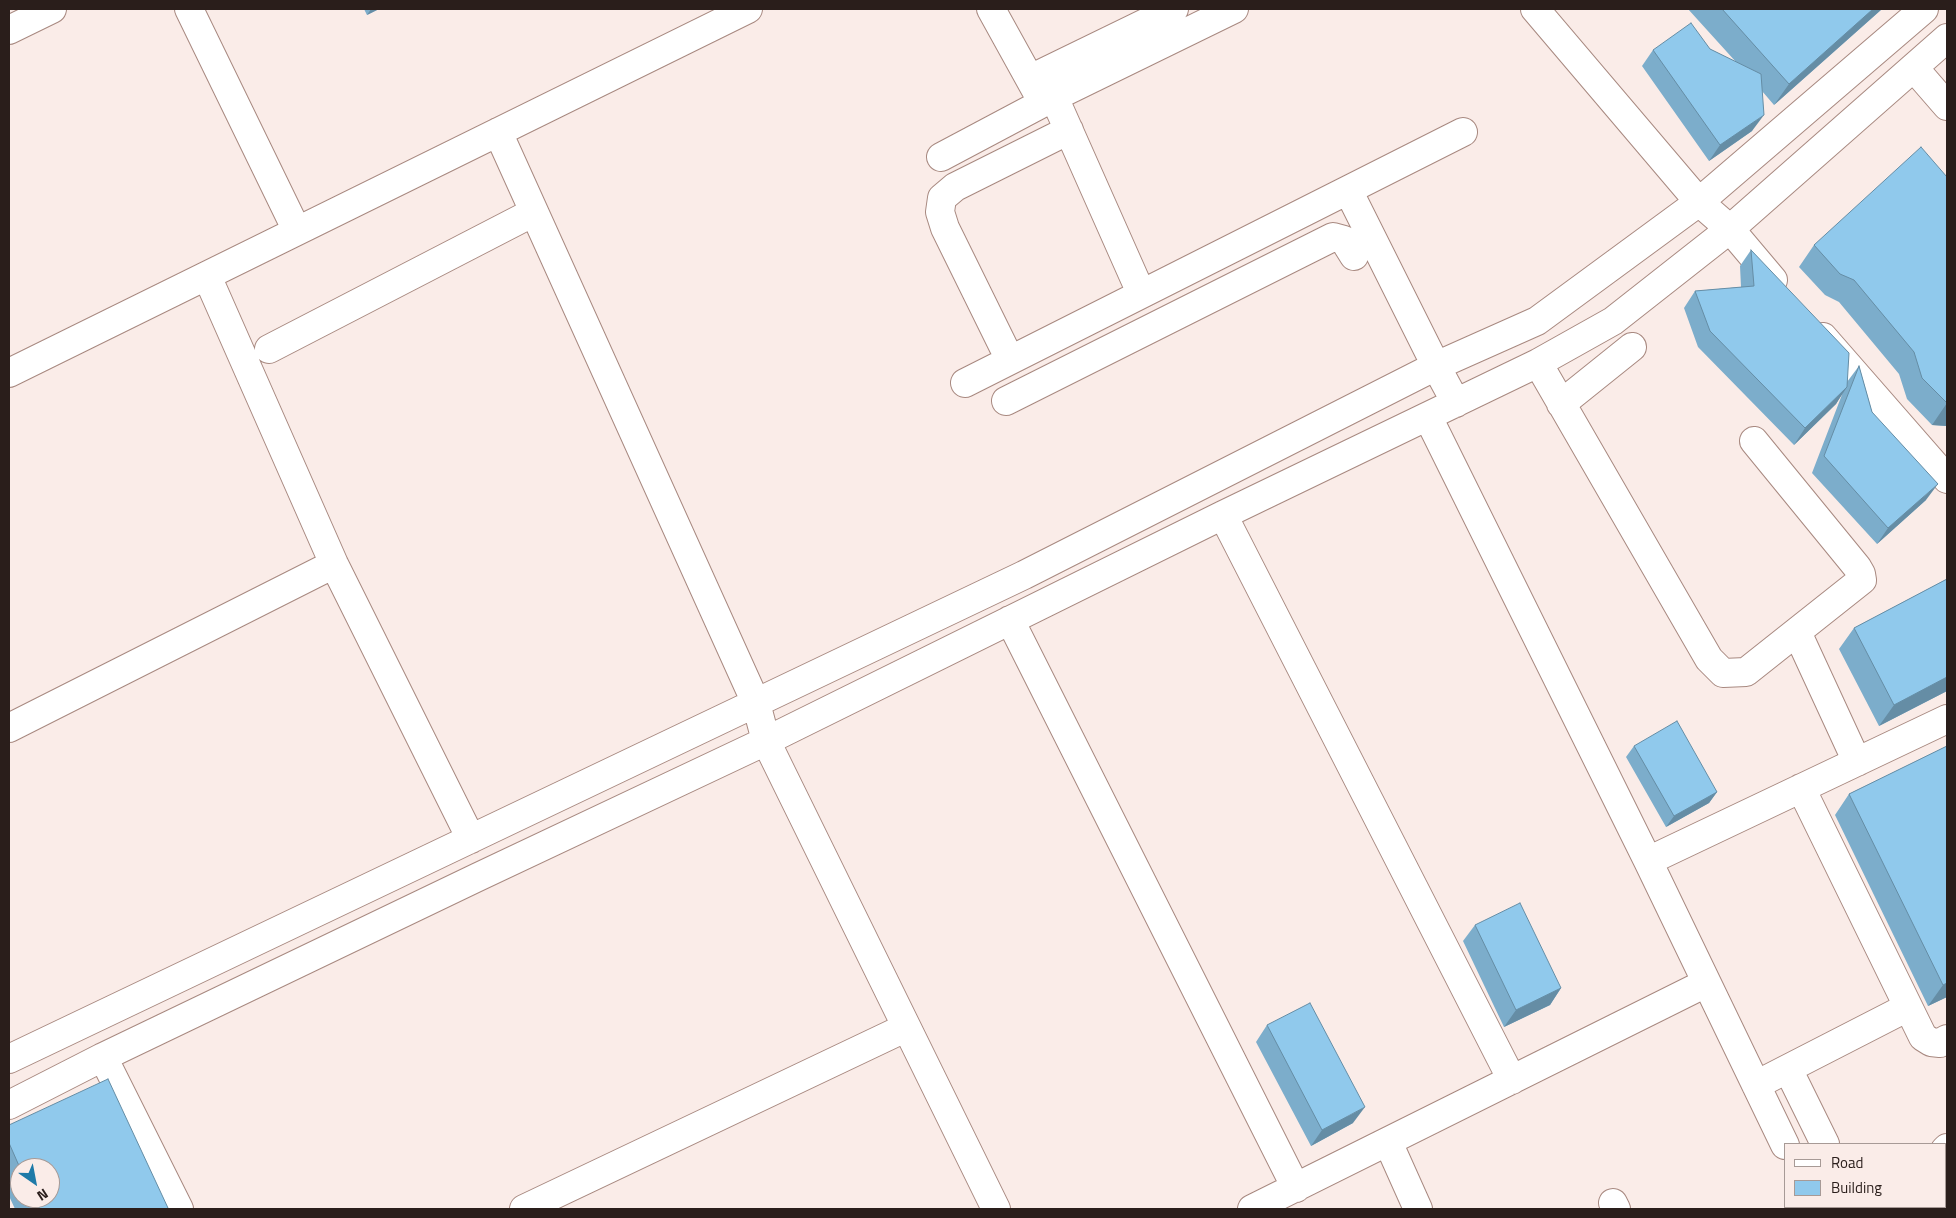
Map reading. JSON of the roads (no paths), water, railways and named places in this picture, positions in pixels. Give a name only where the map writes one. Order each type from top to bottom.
[{"type":"street","points":[[9,30],[52,9]]},
{"type":"street","points":[[189,9],[297,231]]},
{"type":"street","points":[[9,374],[748,9]]},
{"type":"street","points":[[991,9],[1030,79],[1048,100],[1069,130],[1146,291],[1167,321]]},
{"type":"street","points":[[1030,79],[1174,9]]},
{"type":"street","points":[[941,157],[1048,100],[1234,9]]},
{"type":"street","points":[[1535,9],[1699,202],[1730,229],[1787,296]]},
{"type":"street","points":[[9,1059],[1024,575],[1436,366],[1537,321],[1699,202],[1924,9]]},
{"type":"street","points":[[9,1105],[103,1057],[766,741],[1224,515],[1538,363],[1613,322],[1730,229],[1947,38]]},
{"type":"street","points":[[1914,68],[1947,106]]},
{"type":"street","points":[[1010,360],[945,228],[940,212],[942,198],[956,187],[1069,130]]},
{"type":"street","points":[[498,132],[756,703],[766,741],[905,1028],[996,1209]]},
{"type":"street","points":[[965,383],[1463,132]]},
{"type":"street","points":[[1348,190],[1456,403]]},
{"type":"street","points":[[269,349],[534,212]]},
{"type":"street","points":[[1006,401],[1333,237],[1344,240],[1354,256]]},
{"type":"street","points":[[207,276],[334,564],[470,839]]},
{"type":"street","points":[[1806,318],[1947,480]]},
{"type":"street","points":[[1561,404],[1632,347]]},
{"type":"street","points":[[1538,363],[1709,659],[1723,673],[1746,672],[1862,580],[1861,574],[1754,441]]},
{"type":"street","points":[[1428,417],[1648,861],[1784,1143]]},
{"type":"street","points":[[1224,515],[1512,1080]]},
{"type":"street","points":[[9,728],[334,564]]},
{"type":"street","points":[[1010,620],[1296,1188]]},
{"type":"street","points":[[1797,632],[1857,762]]},
{"type":"street","points":[[1648,861],[1947,719]]},
{"type":"street","points":[[1801,788],[1923,1037],[1931,1042],[1940,1043],[1947,1039]]},
{"type":"street","points":[[1252,1209],[1706,983]]},
{"type":"street","points":[[1756,1086],[1908,1008]]},
{"type":"street","points":[[524,1209],[905,1028]]},
{"type":"street","points":[[103,1057],[178,1209]]},
{"type":"street","points":[[1788,1069],[1825,1143]]},
{"type":"street","points":[[1388,1142],[1418,1209]]}]
